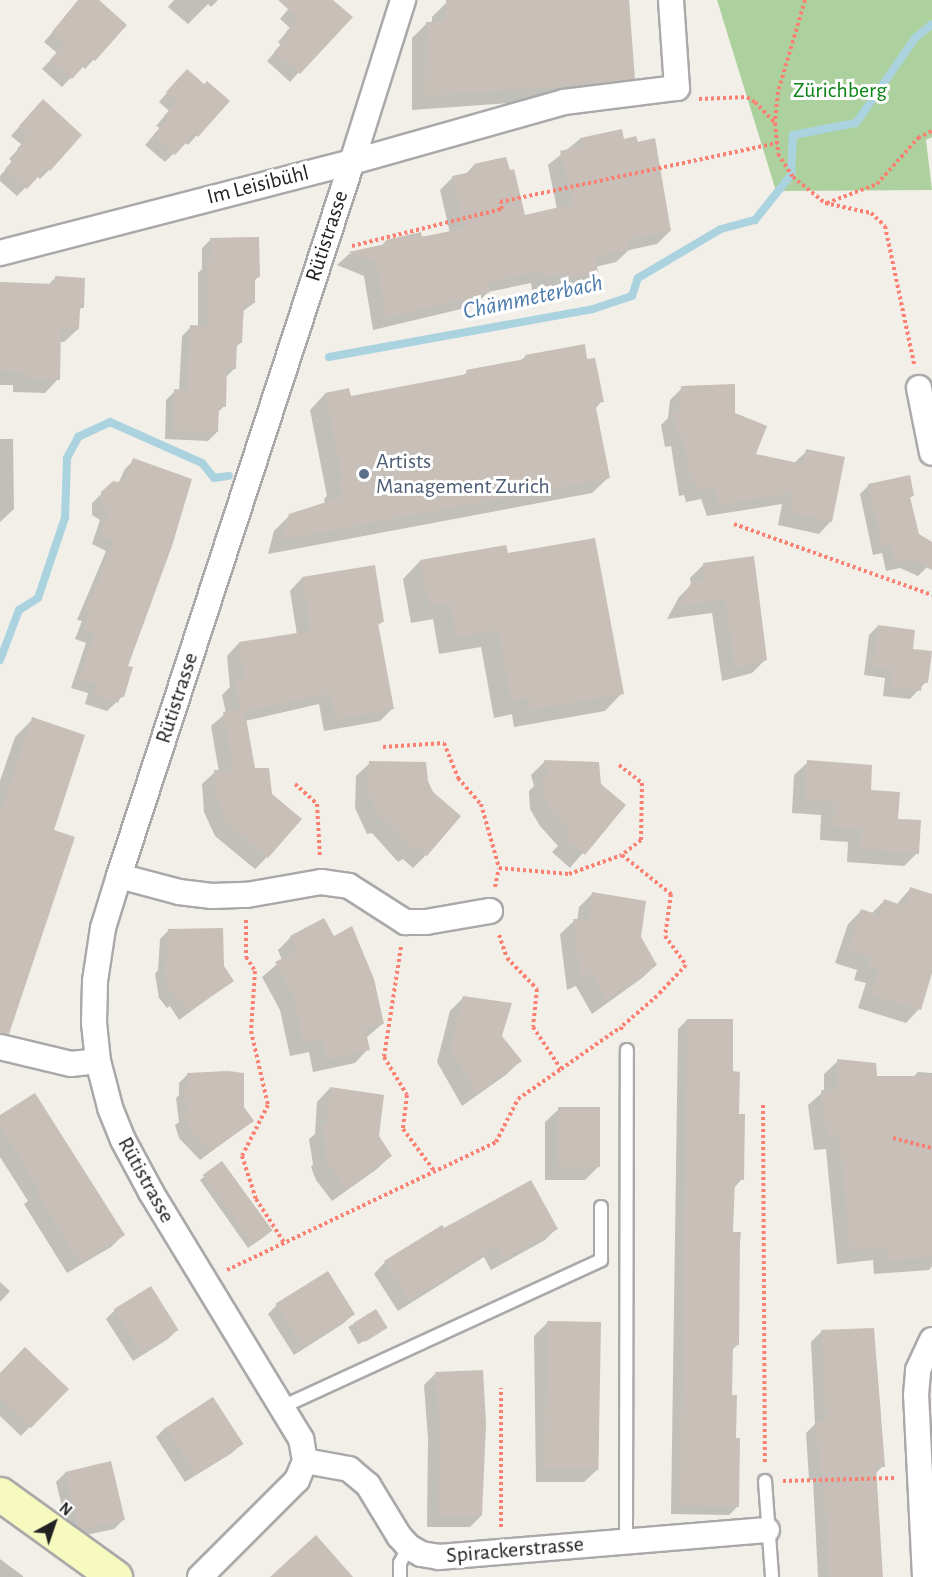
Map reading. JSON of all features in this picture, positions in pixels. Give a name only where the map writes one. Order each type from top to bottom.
[{"type":"main road","points":[[0,1494],[115,1577]]},
{"type":"street","points":[[352,162],[403,0]]},
{"type":"street","points":[[671,0],[677,88]]},
{"type":"street","name":"Rütistrasse","points":[[305,1461],[301,1439],[151,1192],[123,1140],[110,1107],[98,1061],[94,1023],[95,981],[103,928],[352,162],[564,102],[677,88]]},
{"type":"street","name":"Im Leisibühl","points":[[0,253],[352,162]]},
{"type":"street","points":[[919,388],[932,453]]},
{"type":"street","points":[[119,876],[179,892],[212,896],[247,895],[321,882],[349,886],[405,922],[426,922],[490,911]]},
{"type":"street","points":[[0,1047],[71,1064],[98,1061]]},
{"type":"street","points":[[925,1577],[916,1395],[918,1370],[932,1340]]},
{"type":"street","points":[[200,1577],[297,1480],[305,1461],[349,1469],[368,1485],[409,1547]]},
{"type":"street","name":"Spirackerstrasse","points":[[409,1547],[421,1554],[439,1557],[767,1530]]},
{"type":"lane","points":[[626,1541],[627,1050]]},
{"type":"lane","points":[[282,1407],[601,1260],[601,1207]]},
{"type":"lane","points":[[765,1481],[772,1577]]},
{"type":"lane","points":[[400,1577],[400,1563],[409,1547]]},
{"type":"path","points":[[805,0],[778,92],[775,123],[778,154],[791,175],[825,203],[871,213],[885,226],[919,388]]},
{"type":"path","points":[[677,88],[696,99],[747,97],[775,123]]},
{"type":"path","points":[[825,203],[877,184],[918,138],[932,131]]},
{"type":"path","points":[[377,241],[502,209],[500,202],[777,143]]},
{"type":"path","points":[[734,524],[932,595]]},
{"type":"path","points":[[383,747],[444,743],[458,778],[481,804],[499,868],[490,911],[507,958],[537,989],[533,1028],[561,1069]]},
{"type":"path","points":[[499,868],[569,874],[622,855],[641,840],[642,783],[620,765]]},
{"type":"path","points":[[295,784],[317,804],[321,882]]},
{"type":"path","points":[[205,1280],[496,1142],[518,1099],[621,1027],[657,996],[686,965],[665,936],[671,894],[622,855]]},
{"type":"path","points":[[247,895],[246,957],[255,970],[251,1031],[268,1105],[242,1156],[255,1199],[285,1244]]},
{"type":"path","points":[[398,974],[384,1057],[407,1095],[403,1129],[435,1172]]},
{"type":"path","points":[[621,1027],[627,1050]]},
{"type":"path","points":[[763,1105],[765,1481],[919,1477]]},
{"type":"path","points":[[893,1138],[932,1148]]},
{"type":"path","points":[[501,1388],[501,1551]]},
{"type":"green space","name":"Zürichberg","points":[[717,0],[932,0],[932,137],[926,140],[932,190],[776,191]]},
{"type":"building","points":[[78,0],[99,0],[127,25],[95,61],[91,58],[72,79],[50,60],[64,44],[52,32]]},
{"type":"building","points":[[278,0],[333,0],[353,17],[300,74],[274,52],[289,35],[286,32],[298,18]]},
{"type":"building","points":[[446,0],[629,0],[635,79],[584,85],[425,96],[426,22],[445,21]]},
{"type":"building","points":[[187,69],[204,84],[207,81],[230,101],[198,137],[194,134],[175,155],[153,135],[168,119],[164,116],[177,102],[166,92]]},
{"type":"building","points":[[43,99],[82,135],[50,171],[47,167],[27,189],[5,169],[20,152],[17,149],[29,135],[19,126]]},
{"type":"building","points":[[622,129],[624,139],[636,136],[638,142],[655,138],[671,231],[629,240],[631,250],[595,257],[598,272],[566,279],[565,273],[545,278],[543,271],[487,283],[489,293],[386,318],[376,263],[348,252],[386,244],[386,240],[421,232],[422,237],[464,228],[452,176],[475,171],[474,164],[496,159],[506,157],[510,170],[514,169],[525,215],[572,204],[560,151],[582,146],[580,138]]},
{"type":"building","points":[[259,237],[260,277],[255,278],[255,303],[244,303],[242,343],[237,342],[236,369],[227,368],[226,407],[219,406],[218,432],[173,431],[174,389],[187,390],[190,325],[207,326],[207,262],[210,262],[210,238]]},
{"type":"building","points":[[55,276],[85,278],[84,308],[80,308],[79,329],[61,329],[60,380],[26,379],[26,372],[0,371],[0,282],[55,284]]},
{"type":"building","points":[[585,344],[587,359],[595,358],[604,402],[595,403],[610,478],[282,540],[289,514],[342,497],[339,482],[342,481],[325,393],[349,388],[351,396],[467,374],[466,370],[525,359],[525,355]]},
{"type":"building","points":[[735,384],[735,413],[767,426],[756,454],[803,464],[806,449],[845,457],[832,522],[790,513],[794,493],[719,505],[713,488],[697,491],[696,484],[691,484],[682,435],[677,436],[672,411],[679,410],[681,386]]},
{"type":"building","points":[[133,458],[192,479],[172,546],[128,666],[133,667],[124,697],[120,696],[118,703],[93,695],[96,684],[79,679],[94,634],[83,630],[90,612],[85,611],[114,542],[100,535],[109,510],[101,506],[101,492],[113,481],[123,483]]},
{"type":"building","points":[[910,475],[914,496],[910,497],[919,534],[932,542],[932,570],[910,559],[895,563],[891,545],[882,547],[868,484]]},
{"type":"building","points":[[595,538],[624,694],[531,710],[529,698],[511,701],[498,630],[456,638],[450,603],[428,606],[420,560],[506,545],[508,553]]},
{"type":"building","points":[[754,556],[767,660],[735,669],[725,600],[679,606],[692,581],[705,580],[703,563]]},
{"type":"building","points":[[375,565],[384,622],[378,623],[394,709],[336,720],[331,693],[245,712],[255,768],[269,768],[272,794],[302,819],[268,858],[227,824],[216,799],[214,770],[233,770],[223,712],[240,709],[234,681],[243,679],[239,642],[310,631],[302,577]]},
{"type":"building","points":[[878,625],[915,630],[913,649],[932,651],[928,683],[922,682],[921,691],[891,687],[893,670],[872,667]]},
{"type":"building","points":[[32,717],[85,735],[54,830],[75,837],[9,1034],[0,1033],[0,813]]},
{"type":"building","points":[[544,760],[599,762],[601,784],[626,805],[585,855],[565,838],[570,832],[553,812],[543,795],[542,776],[547,775]]},
{"type":"building","points":[[807,760],[872,765],[871,790],[900,792],[898,819],[921,820],[919,854],[860,849],[861,829],[833,827],[834,802],[804,799]]},
{"type":"building","points":[[369,761],[426,762],[428,781],[433,792],[461,816],[427,856],[417,847],[412,850],[386,820],[381,821],[368,793]]},
{"type":"building","points":[[910,887],[932,894],[932,973],[921,1010],[871,995],[878,970],[867,966],[870,957],[848,950],[861,909],[879,915],[884,899],[904,906]]},
{"type":"building","points":[[592,892],[646,901],[641,937],[657,965],[606,1001],[590,973],[580,978],[573,919],[589,919]]},
{"type":"building","points":[[324,918],[334,936],[352,926],[374,979],[384,1024],[365,1028],[370,1050],[326,1060],[322,1039],[303,1043],[293,996],[275,962],[297,951],[290,936]]},
{"type":"building","points":[[223,928],[224,966],[234,981],[189,1012],[179,998],[177,1000],[168,989],[163,964],[167,962],[168,929]]},
{"type":"building","points":[[463,996],[512,1003],[502,1036],[522,1061],[476,1094],[450,1048]]},
{"type":"building","points":[[687,1019],[733,1019],[733,1071],[740,1072],[739,1114],[745,1114],[744,1180],[735,1180],[733,1232],[741,1232],[739,1345],[733,1346],[732,1395],[737,1395],[736,1438],[740,1438],[739,1507],[680,1506]]},
{"type":"building","points":[[837,1059],[876,1063],[877,1076],[932,1076],[932,1257],[888,1261],[886,1247],[850,1251],[839,1135],[827,1136],[821,1090],[837,1090]]},
{"type":"building","points":[[228,1071],[244,1073],[244,1107],[254,1121],[210,1152],[188,1129],[184,1114],[187,1113],[184,1088],[188,1087],[187,1073]]},
{"type":"building","points":[[330,1087],[384,1095],[379,1136],[392,1156],[347,1189],[329,1167],[323,1152],[326,1150],[322,1124],[327,1123]]},
{"type":"building","points":[[35,1093],[125,1235],[80,1263],[35,1191],[39,1189],[0,1127],[0,1115]]},
{"type":"building","points":[[558,1107],[600,1107],[600,1167],[558,1167]]},
{"type":"building","points":[[222,1161],[273,1231],[253,1245],[203,1175]]},
{"type":"building","points":[[531,1180],[558,1229],[503,1259],[496,1247],[409,1301],[384,1261],[442,1225],[444,1228]]},
{"type":"building","points":[[328,1271],[355,1314],[302,1347],[275,1304]]},
{"type":"building","points":[[151,1286],[179,1330],[141,1353],[114,1309]]},
{"type":"building","points":[[376,1309],[388,1328],[365,1342],[353,1323]]},
{"type":"building","points":[[547,1321],[601,1322],[598,1470],[544,1469]]},
{"type":"building","points":[[874,1328],[885,1467],[876,1467],[883,1577],[829,1577],[823,1470],[819,1470],[816,1421],[826,1421],[821,1330]]},
{"type":"building","points":[[25,1347],[69,1389],[31,1428],[0,1399],[0,1373]]},
{"type":"building","points":[[483,1370],[486,1424],[482,1516],[438,1516],[439,1426],[435,1372]]},
{"type":"building","points":[[213,1397],[243,1444],[196,1475],[165,1428]]},
{"type":"building","points":[[111,1461],[125,1520],[82,1530],[77,1527],[65,1472]]},
{"type":"building","points":[[316,1535],[353,1577],[270,1577]]},
{"type":"waterway","name":"Chämmeterbach","points":[[329,357],[593,309],[632,296],[638,278],[721,229],[755,220],[791,175],[793,135],[856,123],[915,38],[932,24]]},
{"type":"waterway","points":[[0,660],[19,610],[38,598],[65,518],[67,458],[78,437],[110,422],[202,463],[214,478],[229,476]]},
{"type":"place","name":"Artists Management Zurich","points":[[364,474]]}]
